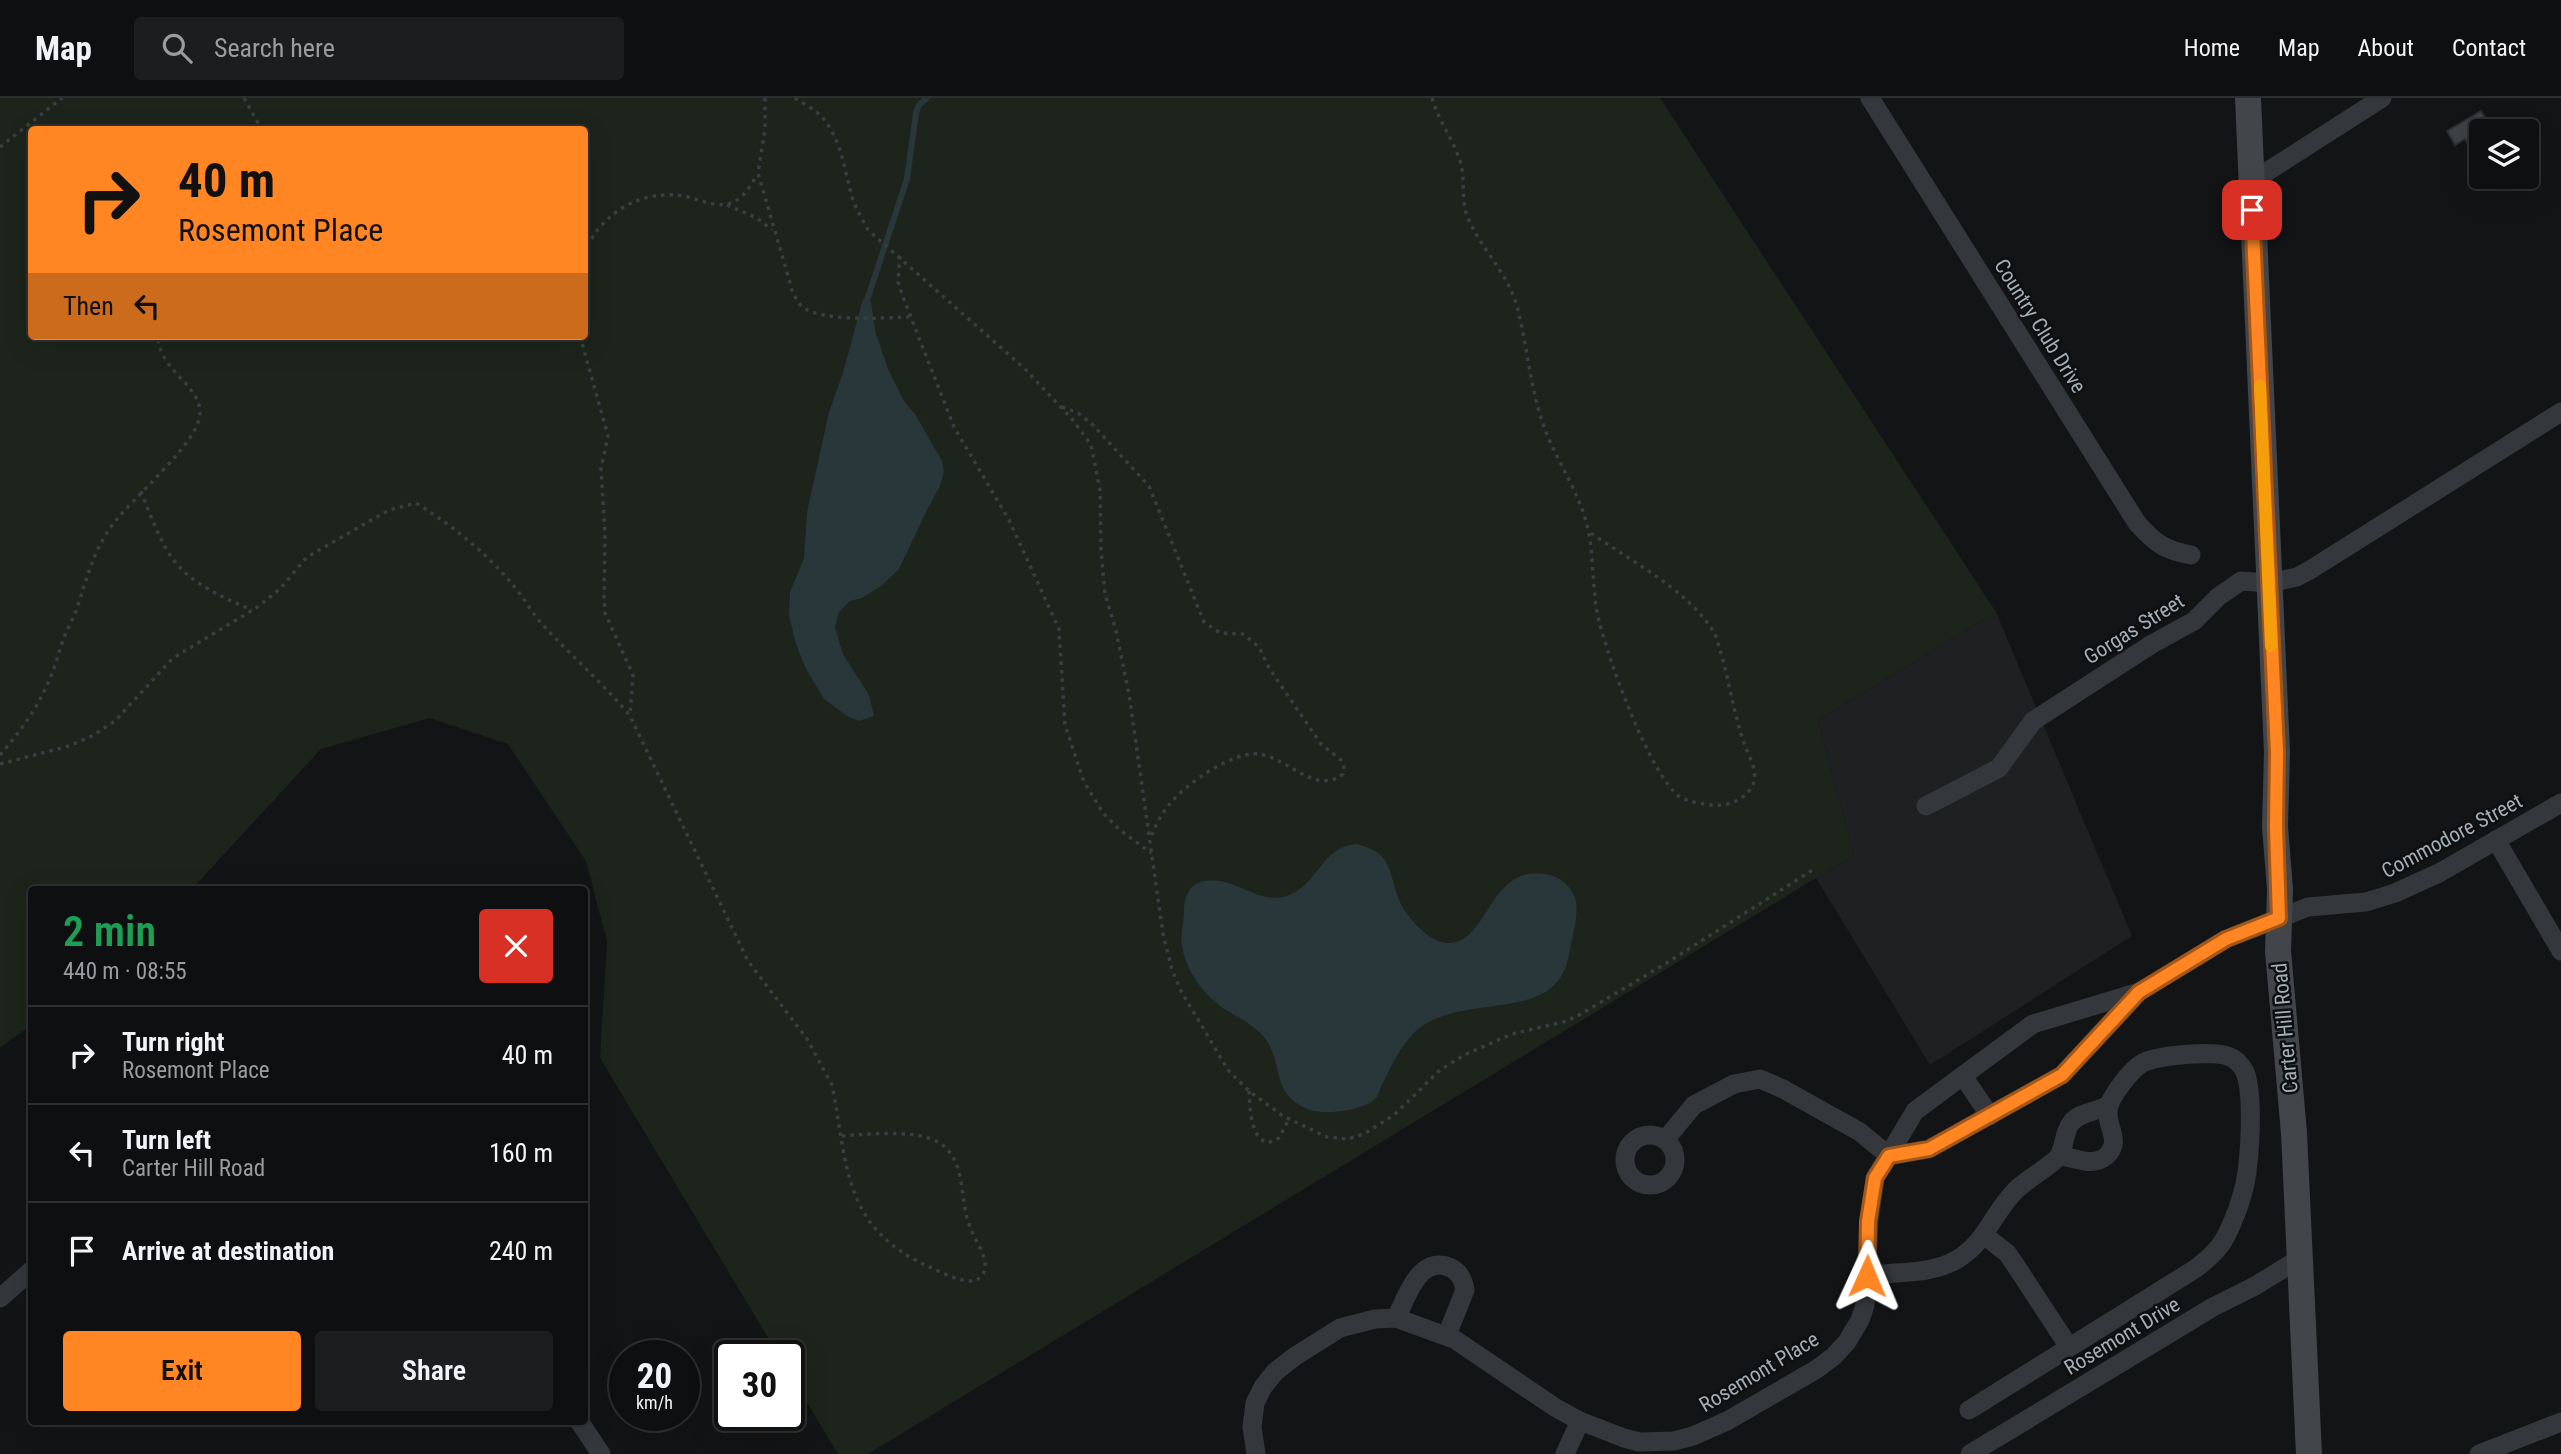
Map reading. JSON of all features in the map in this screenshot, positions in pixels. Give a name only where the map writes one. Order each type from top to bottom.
[{"type":"main road","name":"Carter Hill Road","points":[[2248,98],[2277,752],[2278,951],[2294,1133],[2309,1454]]},
{"type":"street","name":"Country Club Drive","points":[[1870,98],[2137,523],[2156,544],[2174,552],[2191,555]]},
{"type":"street","points":[[2251,183],[2382,98]]},
{"type":"street","name":"Gorgas Street","points":[[1926,806],[1999,768],[2033,721],[2152,643],[2194,621],[2218,597],[2241,581],[2269,583],[2297,577],[2561,412]]},
{"type":"street","name":"Commodore Street","points":[[2279,918],[2308,907],[2366,902],[2395,893],[2439,873],[2561,803]]},
{"type":"street","points":[[2496,841],[2561,951]]},
{"type":"street","name":"Rosemont Place","points":[[1256,1454],[1252,1427],[1255,1403],[1275,1372],[1340,1328],[1375,1319],[1396,1318],[1447,1335],[1556,1408],[1621,1446],[1639,1442],[1658,1443],[1693,1436],[1727,1420],[1817,1369],[1847,1342],[1860,1321],[1865,1305],[1868,1221],[1875,1178],[1915,1111],[2033,1024],[2139,992],[2226,939],[2279,918]]},
{"type":"street","name":"Rosemont Place","points":[[1889,1156],[1929,1149],[2062,1075],[2139,992]]},
{"type":"street","points":[[1867,1276],[1937,1268],[1962,1257],[1984,1236],[2015,1190],[2060,1156],[2070,1124],[2078,1117],[2109,1105],[2131,1072],[2144,1062],[2217,1054],[2231,1057],[2244,1070],[2248,1085],[2249,1153],[2246,1181],[2227,1234],[2208,1259],[1969,1410]]},
{"type":"street","points":[[1963,1076],[1990,1116]]},
{"type":"street","points":[[1665,1140],[1694,1105],[1734,1084],[1760,1079],[1860,1132],[1889,1156]]},
{"type":"street","points":[[2060,1156],[2095,1162],[2108,1155],[2114,1143],[2108,1114],[2109,1105]]},
{"type":"street","points":[[1984,1236],[2007,1253],[2069,1347]]},
{"type":"street","name":"Rosemont Drive","points":[[1970,1454],[2213,1307],[2255,1286],[2299,1259]]},
{"type":"street","points":[[1396,1318],[1423,1271],[1440,1264],[1450,1266],[1458,1272],[1465,1290],[1447,1335]]},
{"type":"street","points":[[0,1298],[28,1274]]},
{"type":"street","points":[[1565,1454],[1580,1421]]},
{"type":"street","points":[[2479,1454],[2561,1422]]},
{"type":"street","points":[[582,1425],[601,1454]]},
{"type":"path","points":[[0,148],[62,98]]},
{"type":"path","points":[[244,98],[260,126]]},
{"type":"path","points":[[765,98],[765,129],[758,173],[793,293],[800,305],[815,313],[850,317],[910,317]]},
{"type":"path","points":[[795,98],[814,110],[832,134],[844,160],[853,200],[860,217],[872,233],[1024,368],[1084,433],[1095,462],[1100,489],[1105,594],[1129,694],[1158,907],[1172,970],[1181,991],[1228,1070],[1249,1091],[1289,1119],[1327,1137],[1348,1139],[1364,1134],[1394,1115],[1440,1070],[1464,1055],[1512,1034],[1567,1021],[1581,1014],[1814,869]]},
{"type":"path","points":[[1432,98],[1460,161],[1467,217],[1500,269],[1517,305],[1543,424],[1579,500],[1588,531],[1598,619],[1646,749],[1669,786],[1680,797],[1718,806],[1741,798],[1750,789],[1755,774],[1737,723],[1715,634],[1708,622],[1688,601],[1588,531]]},
{"type":"path","points":[[726,204],[740,199],[758,173]]},
{"type":"path","points":[[588,248],[607,217],[642,199],[681,196],[726,204],[757,218],[774,231]]},
{"type":"path","points":[[898,255],[898,282],[954,427],[1009,520],[1059,629],[1065,725],[1084,782],[1103,813],[1120,830],[1151,853]]},
{"type":"path","points":[[0,755],[20,732],[38,704],[101,542],[118,517],[185,445],[198,424],[200,413],[195,395],[165,360],[159,340]]},
{"type":"path","points":[[581,340],[608,436],[601,468],[605,535],[605,613],[633,675],[630,716]]},
{"type":"path","points":[[1060,406],[1091,423],[1149,486],[1204,622],[1220,634],[1244,634],[1259,647],[1269,668],[1321,744],[1337,755],[1344,765],[1343,774],[1327,780],[1305,776],[1284,762],[1263,754],[1249,754],[1225,762],[1170,803],[1149,841]]},
{"type":"path","points":[[141,491],[165,549],[175,564],[192,580],[219,596],[252,610]]},
{"type":"path","points":[[0,764],[69,746],[92,736],[115,721],[173,658],[252,610],[280,589],[307,557],[322,546],[389,510],[416,503],[478,546],[518,591],[541,624],[604,684],[630,716],[748,961],[807,1039],[826,1070],[832,1085],[853,1194],[867,1220],[884,1240],[904,1254],[961,1280],[975,1281],[981,1278],[986,1267],[985,1262],[966,1215],[958,1170],[955,1161],[940,1143],[903,1134],[842,1136]]},
{"type":"path","points":[[1249,1091],[1251,1116],[1262,1141],[1268,1143],[1279,1138],[1289,1119]]},
{"type":"shaded area","points":[[0,98],[1660,98],[1996,612],[1818,720],[1854,855],[868,1454],[838,1454],[805,1399],[805,1340],[769,1340],[600,1058],[607,942],[586,861],[508,744],[430,718],[321,749],[195,886],[28,886],[28,1027],[0,1048]]},
{"type":"shaded area","points":[[863,299],[871,301],[875,331],[888,369],[904,401],[915,414],[942,461],[944,472],[940,486],[899,569],[881,586],[862,598],[850,601],[839,612],[835,627],[843,654],[869,695],[874,716],[859,721],[847,716],[824,699],[805,667],[789,616],[790,592],[804,558],[807,512],[829,412],[843,373]]},
{"type":"shaded area","points":[[1996,612],[2132,936],[1930,1065],[1816,878],[1854,855],[1818,720]]},
{"type":"shaded area","points":[[1356,844],[1377,852],[1383,858],[1407,914],[1427,934],[1442,942],[1450,943],[1463,939],[1474,930],[1502,890],[1514,879],[1530,874],[1550,875],[1566,884],[1575,898],[1576,921],[1565,969],[1557,982],[1544,993],[1527,1000],[1445,1015],[1426,1023],[1403,1046],[1377,1097],[1371,1102],[1345,1111],[1310,1110],[1297,1103],[1282,1086],[1274,1055],[1262,1035],[1223,1008],[1196,981],[1182,946],[1184,906],[1191,888],[1204,881],[1214,880],[1263,896],[1283,897],[1304,885],[1334,853],[1343,847]]},
{"type":"building","points":[[2481,111],[2486,119],[2469,119],[2469,145],[2465,139],[2455,145],[2447,131]]},
{"type":"waterway","points":[[867,300],[907,179],[916,113],[919,105],[927,98]]},
{"type":"slow traffic","points":[[2260,386],[2271,646]]},
{"type":"route","points":[[1867,1276],[1870,1204],[1875,1178],[1889,1156],[1929,1149],[2062,1075],[2139,992],[2226,939],[2279,918],[2280,889],[2276,857],[2277,752],[2252,210]]}]
